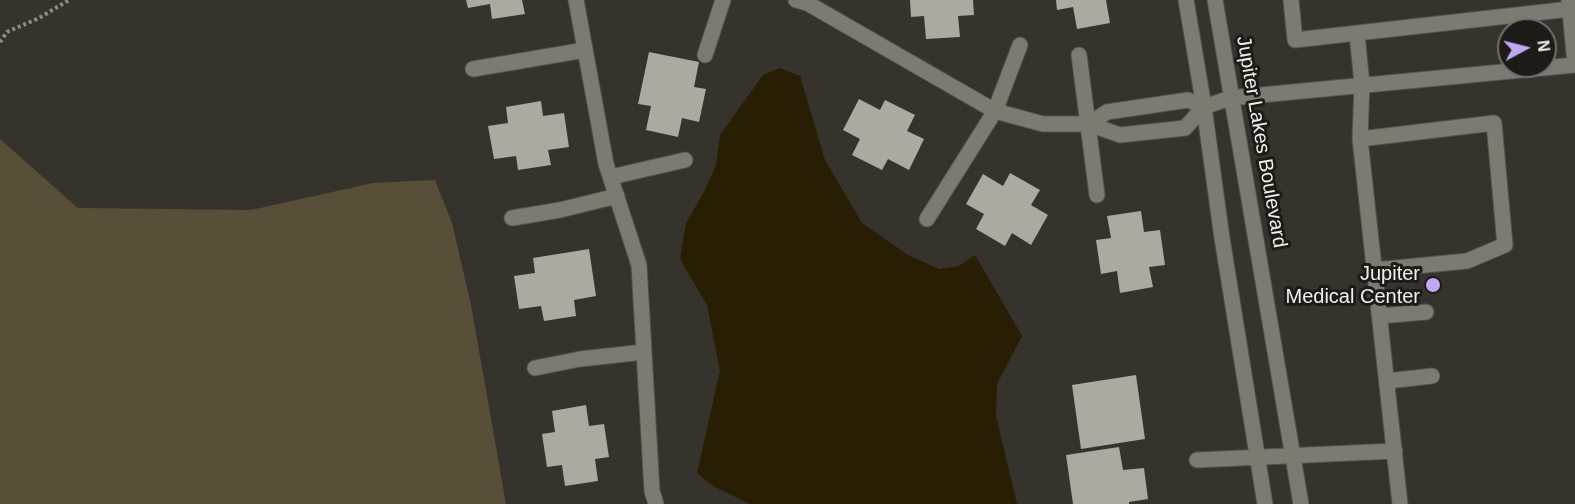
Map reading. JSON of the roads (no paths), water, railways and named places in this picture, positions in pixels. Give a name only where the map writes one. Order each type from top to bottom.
[{"type":"street","points":[[576,0],[606,164],[639,265],[652,491],[656,504]]},
{"type":"street","points":[[705,55],[723,0]]},
{"type":"street","points":[[796,0],[807,3],[995,111],[1043,124],[1089,124],[1120,135],[1185,128],[1204,107],[1230,98],[1575,64],[1570,5],[1295,40],[1291,0]]},
{"type":"street","points":[[1186,0],[1265,504]]},
{"type":"street","name":"Jupiter Lakes Boulevard","points":[[1215,0],[1301,504]]},
{"type":"street","points":[[1357,33],[1362,84],[1360,139],[1400,504]]},
{"type":"street","points":[[927,219],[995,111],[1020,45]]},
{"type":"street","points":[[473,69],[585,50]]},
{"type":"street","points":[[1079,55],[1097,195]]},
{"type":"street","points":[[1089,124],[1107,112],[1188,100],[1204,107]]},
{"type":"street","points":[[1360,139],[1494,123],[1505,245],[1467,261],[1375,270]]},
{"type":"street","points":[[611,177],[685,160]]},
{"type":"street","points":[[512,218],[560,210],[617,196]]},
{"type":"street","points":[[1380,315],[1426,312]]},
{"type":"street","points":[[535,368],[580,359],[644,352]]},
{"type":"street","points":[[1387,381],[1432,376]]},
{"type":"street","points":[[1197,460],[1395,451]]},
{"type":"place","name":"Jupiter Medical Center","points":[[1433,285]]}]
